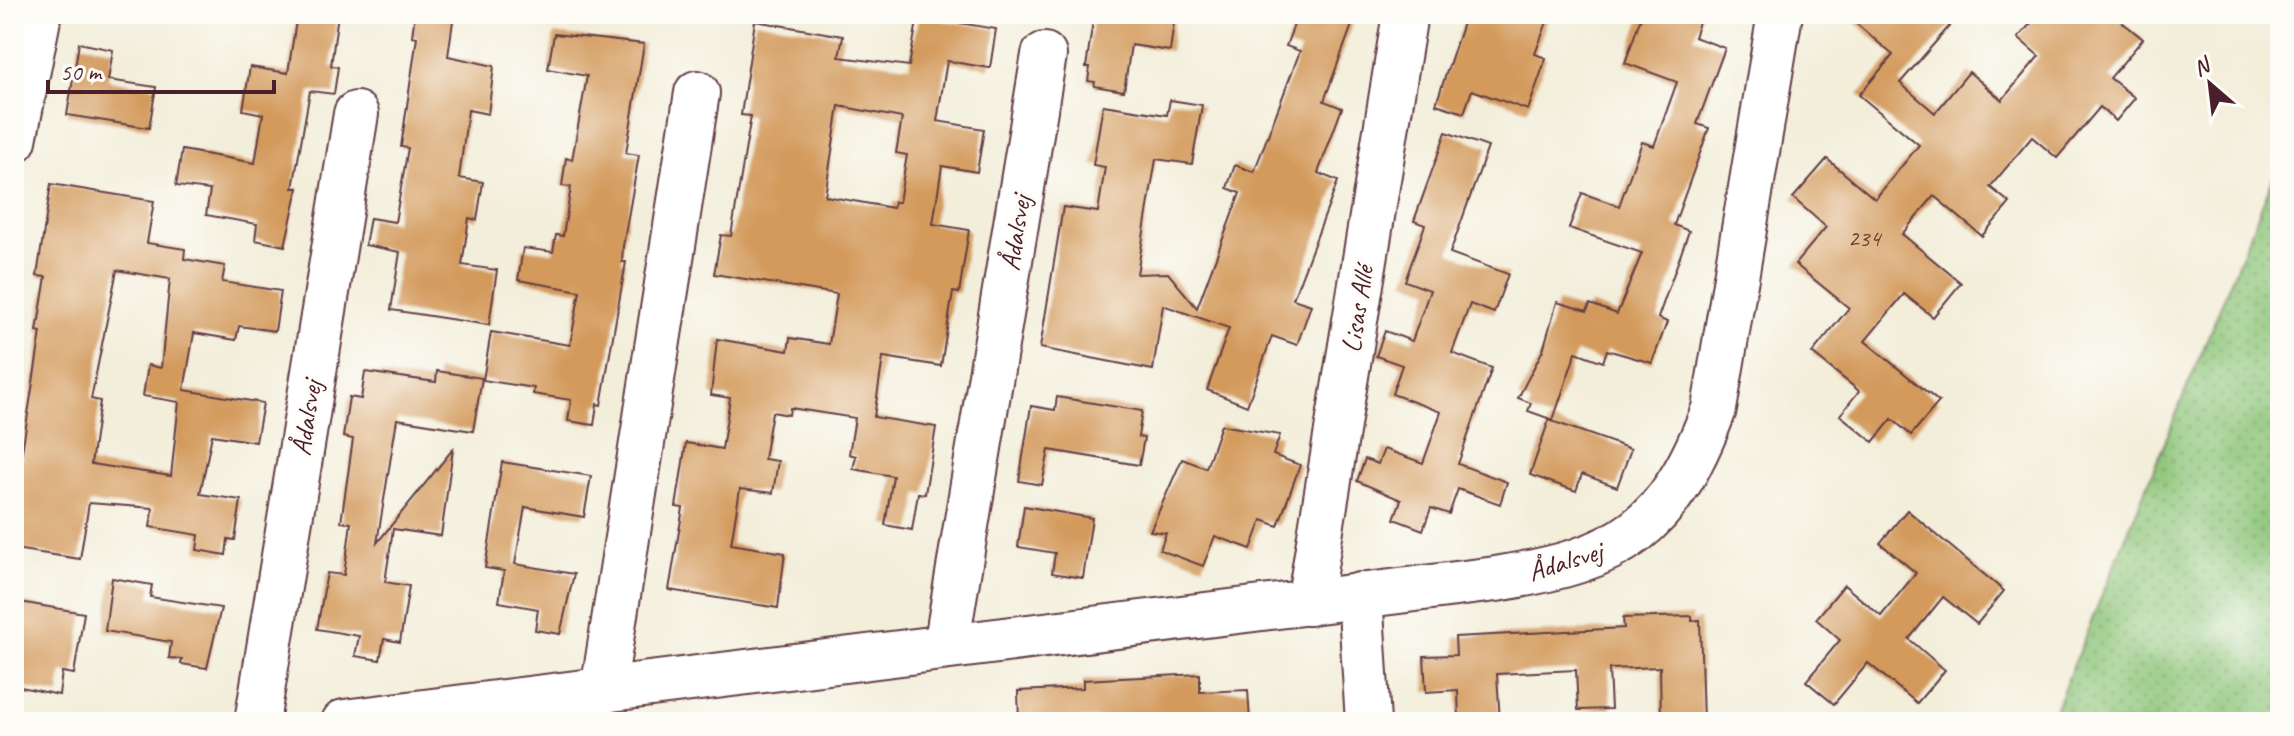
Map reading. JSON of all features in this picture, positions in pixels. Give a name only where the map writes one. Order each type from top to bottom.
[{"type":"street","points":[[14,140],[39,14]]},
{"type":"street","name":"Lisas Allé","points":[[1309,603],[1405,14]]},
{"type":"street","name":"Ådalsvej","points":[[344,722],[592,702],[946,647],[1556,570],[1607,550],[1641,528],[1671,499],[1695,460],[1714,409],[1780,14]]},
{"type":"street","name":"Ådalsvej","points":[[946,647],[1044,55]]},
{"type":"street","points":[[592,702],[697,93]]},
{"type":"street","name":"Ådalsvej","points":[[257,722],[356,114]]},
{"type":"street","points":[[1360,595],[1368,722]]},
{"type":"green space","points":[[2280,161],[2280,722],[2050,722]]},
{"type":"building","points":[[297,14],[338,14],[331,66],[338,67],[334,94],[310,91],[293,188],[298,188],[285,246],[255,240],[257,224],[206,215],[210,190],[176,186],[182,150],[255,163],[263,114],[243,110],[250,67],[288,73]]},
{"type":"building","points":[[415,14],[454,14],[448,56],[494,66],[488,114],[468,110],[459,178],[483,182],[477,220],[469,218],[462,265],[497,270],[489,325],[391,310],[400,252],[365,245],[370,218],[395,222],[408,148],[401,147],[417,37],[412,36]]},
{"type":"building","points":[[1094,14],[1175,14],[1170,51],[1131,45],[1124,91],[1094,86],[1095,82],[1088,81],[1090,67],[1086,67]]},
{"type":"building","points":[[1298,14],[1356,14],[1324,101],[1342,108],[1318,173],[1338,181],[1293,299],[1311,305],[1297,345],[1272,336],[1247,406],[1207,390],[1229,328],[1163,305],[1153,370],[1040,348],[1063,207],[1098,212],[1105,167],[1093,165],[1103,105],[1167,115],[1170,100],[1202,105],[1192,164],[1156,159],[1137,274],[1168,273],[1197,308],[1240,193],[1227,188],[1235,165],[1254,172],[1300,51],[1286,46]]},
{"type":"building","points":[[1466,14],[1550,14],[1535,54],[1546,58],[1528,110],[1472,90],[1464,113],[1436,104]]},
{"type":"building","points":[[1642,14],[1702,14],[1694,37],[1725,48],[1697,124],[1709,128],[1674,225],[1689,231],[1658,318],[1667,322],[1652,363],[1607,350],[1603,362],[1576,352],[1553,420],[1528,411],[1531,403],[1518,398],[1543,350],[1557,302],[1587,311],[1590,304],[1617,314],[1642,253],[1569,228],[1582,193],[1619,206],[1642,142],[1654,146],[1677,82],[1625,63]]},
{"type":"building","points":[[1845,14],[1960,14],[1900,83],[1935,113],[1969,72],[2002,100],[2039,56],[2018,38],[2039,14],[2112,14],[2143,39],[2110,78],[2135,98],[2116,121],[2100,107],[2057,158],[2032,137],[1990,187],[2010,203],[1982,236],[1934,196],[1902,234],[1961,283],[1933,317],[1904,294],[1865,341],[1939,402],[1911,435],[1892,419],[1873,442],[1840,415],[1859,391],[1812,353],[1849,308],[1795,264],[1826,227],[1793,198],[1827,159],[1875,199],[1919,145],[1859,95],[1893,55]]},
{"type":"building","points":[[918,16],[996,29],[990,68],[947,61],[937,121],[984,129],[977,172],[942,166],[933,224],[969,230],[959,293],[953,292],[941,366],[883,357],[874,417],[936,427],[925,494],[918,493],[912,530],[885,525],[893,476],[853,469],[856,456],[849,454],[855,418],[790,408],[789,415],[772,412],[764,459],[778,461],[773,493],[740,489],[731,544],[785,553],[778,608],[669,590],[683,508],[676,507],[686,443],[722,449],[730,398],[711,395],[717,339],[788,351],[790,338],[829,344],[837,294],[714,274],[721,235],[731,236],[751,116],[741,115],[755,21],[843,36],[839,57],[909,66]],"holes":[[[839,106],[902,118],[896,153],[907,155],[899,202],[894,202],[893,208],[825,196]]]},
{"type":"building","points":[[554,34],[644,44],[626,153],[639,155],[623,246],[622,262],[626,262],[601,405],[597,404],[594,425],[568,421],[571,400],[533,394],[534,388],[483,380],[491,332],[570,345],[580,291],[518,280],[523,248],[553,252],[556,235],[563,236],[571,187],[562,186],[566,158],[572,160],[587,76],[548,69]]},
{"type":"building","points":[[79,43],[113,50],[108,80],[156,87],[149,128],[67,115]]},
{"type":"building","points":[[1446,132],[1488,147],[1450,253],[1508,274],[1494,313],[1470,304],[1452,353],[1492,368],[1458,464],[1507,482],[1500,504],[1458,489],[1449,514],[1431,508],[1423,530],[1394,519],[1401,500],[1357,481],[1365,459],[1378,464],[1384,449],[1423,463],[1441,412],[1392,394],[1402,365],[1376,356],[1385,331],[1412,341],[1430,290],[1405,281],[1425,225],[1414,221]]},
{"type":"building","points":[[51,184],[154,201],[147,243],[185,249],[184,259],[225,266],[222,282],[281,291],[275,331],[239,326],[236,340],[194,333],[184,390],[263,403],[256,442],[212,435],[200,494],[241,500],[235,540],[228,539],[226,555],[197,550],[199,535],[150,527],[153,508],[89,503],[80,559],[14,549],[14,502],[41,332],[37,331],[46,277],[37,276]],"holes":[[[117,270],[170,279],[161,368],[148,365],[143,396],[179,402],[171,476],[91,464],[100,401],[91,399]]]},
{"type":"building","points":[[437,371],[482,378],[473,431],[397,419],[377,543],[453,449],[441,536],[393,529],[385,582],[409,586],[400,642],[384,639],[380,660],[355,656],[359,636],[317,629],[327,573],[344,575],[351,523],[341,522],[353,439],[343,437],[349,397],[361,399],[365,372],[436,382]]},
{"type":"building","points":[[1057,397],[1142,411],[1138,437],[1144,438],[1139,465],[1049,450],[1042,485],[1019,481],[1031,406],[1055,410]]},
{"type":"building","points":[[1549,420],[1631,449],[1617,487],[1582,474],[1576,491],[1530,475]]},
{"type":"building","points":[[1221,425],[1280,435],[1273,455],[1300,465],[1278,526],[1262,520],[1251,549],[1215,536],[1203,566],[1160,550],[1166,533],[1150,531],[1182,459],[1206,468]]},
{"type":"building","points":[[502,462],[591,476],[584,517],[525,507],[515,564],[574,574],[560,634],[535,630],[538,609],[499,602],[504,571],[485,568]]},
{"type":"building","points":[[1024,506],[1092,518],[1083,578],[1052,573],[1055,553],[1018,547]]},
{"type":"building","points":[[1907,510],[2004,591],[1977,624],[1943,597],[1909,639],[1945,670],[1917,703],[1868,663],[1834,704],[1806,681],[1840,640],[1816,619],[1844,585],[1881,616],[1916,573],[1880,543]]},
{"type":"building","points":[[112,578],[152,585],[150,597],[221,608],[207,668],[181,664],[182,659],[169,658],[171,642],[105,631]]},
{"type":"building","points":[[14,601],[84,613],[74,674],[62,672],[59,695],[16,686],[19,665],[14,664]]},
{"type":"building","points":[[1692,616],[1692,621],[1700,620],[1703,722],[1661,722],[1660,667],[1609,669],[1611,709],[1578,710],[1576,670],[1497,674],[1500,722],[1459,722],[1458,690],[1426,692],[1424,656],[1456,655],[1455,637],[1624,628],[1623,618]]},
{"type":"building","points":[[1200,674],[1200,692],[1248,690],[1250,722],[1166,722],[1165,716],[1019,722],[1018,691],[1083,688],[1083,680]]}]
